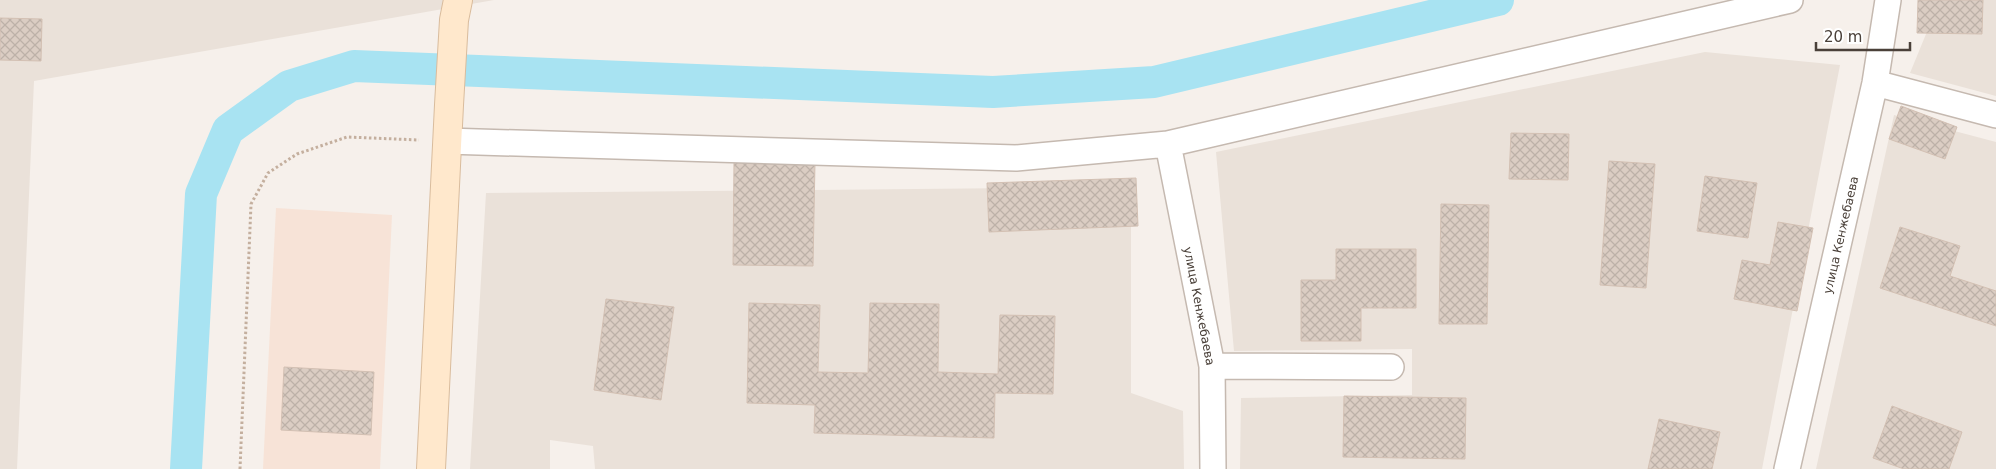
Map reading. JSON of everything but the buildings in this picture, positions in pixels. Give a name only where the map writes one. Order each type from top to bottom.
[{"type":"main road","points":[[431,469],[447,141],[456,10]]},
{"type":"street","points":[[447,141],[1016,158],[1168,144],[1790,0]]},
{"type":"street","name":"улица Кенжебаева","points":[[1787,469],[1875,83],[1888,0]]},
{"type":"street","points":[[1875,83],[1996,115]]},
{"type":"street","name":"улица Кенжебаева","points":[[1168,144],[1212,366],[1213,469]]},
{"type":"street","points":[[1212,366],[1391,367]]},
{"type":"path","points":[[240,469],[251,204],[268,174],[297,154],[347,137],[447,141]]},
{"type":"shaded area","points":[[0,0],[494,0],[34,81],[17,469],[0,469]]},
{"type":"shaded area","points":[[1940,0],[1996,0],[1996,96],[1910,73]]},
{"type":"shaded area","points":[[1705,52],[1840,65],[1762,469],[1240,469],[1241,398],[1412,395],[1412,349],[1234,351],[1216,152]]},
{"type":"shaded area","points":[[1894,115],[1996,142],[1996,469],[1816,469]]},
{"type":"shaded area","points":[[1131,187],[1131,393],[1183,411],[1184,469],[595,469],[593,446],[550,440],[550,469],[470,469],[486,193]]},
{"type":"shaded area","points":[[276,208],[392,215],[380,469],[263,469]]},
{"type":"waterway","points":[[186,469],[201,194],[228,130],[289,86],[354,66],[993,92],[1154,82],[1498,0]]}]
